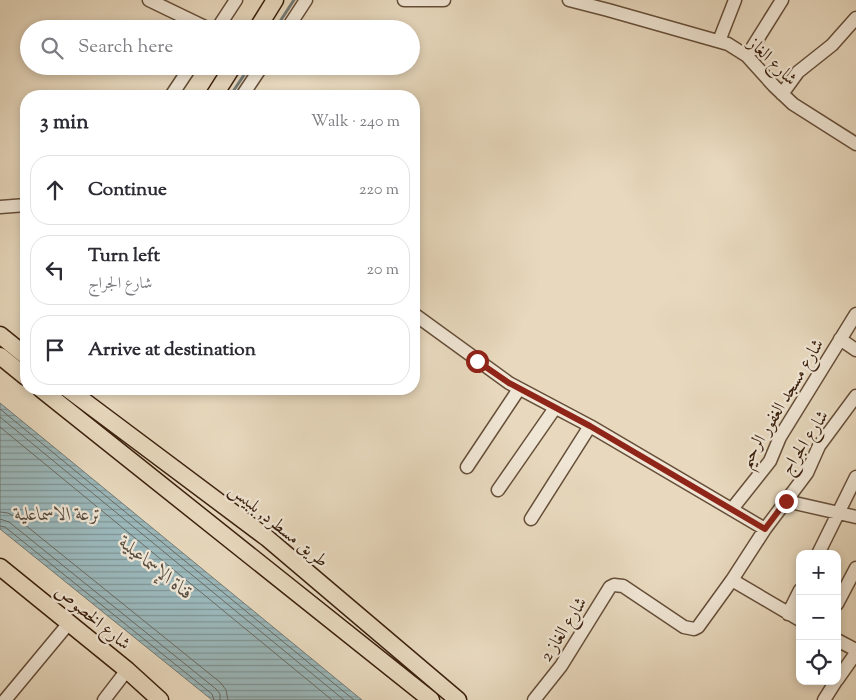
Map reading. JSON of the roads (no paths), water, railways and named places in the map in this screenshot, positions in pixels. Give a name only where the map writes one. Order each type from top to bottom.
[{"type":"main road","points":[[262,20],[275,0]]},
{"type":"main road","points":[[218,90],[227,75]]},
{"type":"main road","points":[[0,335],[20,351]]},
{"type":"main road","points":[[0,356],[20,372]]},
{"type":"main road","points":[[49,395],[431,700]]},
{"type":"main road","name":"طريق مسطرد, بلبيس","points":[[79,395],[267,538],[458,700]]},
{"type":"main road","name":"شارع الخصوص","points":[[0,567],[127,670],[160,700]]},
{"type":"street","points":[[149,0],[190,20]]},
{"type":"street","points":[[222,20],[236,0]]},
{"type":"street","points":[[293,20],[306,0]]},
{"type":"street","points":[[404,0],[444,0]]},
{"type":"street","name":"شارع الغاز","points":[[569,0],[719,41],[738,50],[747,56],[782,94],[856,144]]},
{"type":"street","points":[[719,41],[735,0]]},
{"type":"street","points":[[747,56],[782,0]]},
{"type":"street","points":[[782,94],[798,72],[832,45],[856,18]]},
{"type":"street","points":[[175,90],[186,75]]},
{"type":"street","points":[[246,90],[256,75]]},
{"type":"street","points":[[0,207],[20,205]]},
{"type":"street","name":"شارع مسجد الغفور الرحيم","points":[[732,509],[772,457],[780,437],[856,314]]},
{"type":"street","points":[[420,318],[519,389],[590,426],[765,529]]},
{"type":"street","points":[[840,339],[856,350]]},
{"type":"street","points":[[467,467],[519,389]]},
{"type":"street","name":"شارع الجراج","points":[[624,586],[684,626],[694,629],[704,620],[765,529],[807,473],[819,446],[856,396]]},
{"type":"street","points":[[498,490],[555,408]]},
{"type":"street","points":[[531,519],[590,426]]},
{"type":"street","points":[[820,550],[856,477]]},
{"type":"street","points":[[786,501],[856,517]]},
{"type":"street","points":[[841,596],[856,568]]},
{"type":"street","points":[[732,580],[796,618]]},
{"type":"street","name":"شارع الغاز 2","points":[[534,700],[561,666],[610,587],[614,584],[624,586]]},
{"type":"street","points":[[788,614],[798,595]]},
{"type":"street","points":[[5,700],[69,623]]},
{"type":"street","points":[[841,643],[856,652],[851,670],[841,678]]},
{"type":"street","points":[[104,700],[127,670]]},
{"type":"street","points":[[824,700],[834,685]]},
{"type":"water","name":"ترعة الاسماعلية","points":[[0,403],[362,700],[212,700],[0,529]]},
{"type":"waterway","points":[[281,20],[294,0]]},
{"type":"waterway","points":[[234,90],[244,75]]},
{"type":"water label","name":"قناة الإسماعيلية","points":[[157,567]]}]
